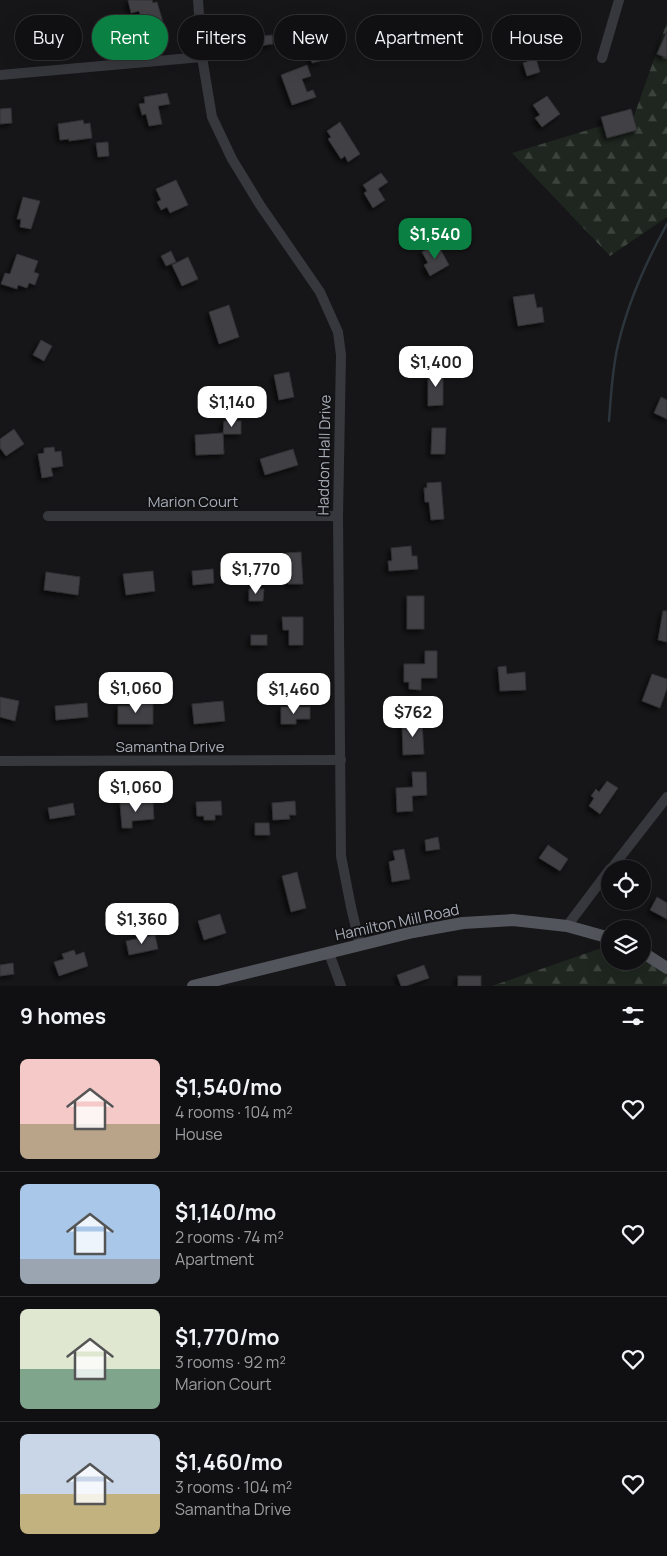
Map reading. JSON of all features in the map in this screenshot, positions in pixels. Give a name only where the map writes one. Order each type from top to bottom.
[{"type":"main road","name":"Hamilton Mill Road","points":[[193,986],[412,932],[463,923],[513,920],[567,926],[601,935]]},
{"type":"main road","points":[[651,958],[667,968]]},
{"type":"street","name":"Haddon Hall Drive","points":[[198,0],[199,15]]},
{"type":"street","points":[[602,58],[618,0]]},
{"type":"street","points":[[0,75],[178,59]]},
{"type":"street","name":"Haddon Hall Drive","points":[[202,60],[212,117],[232,158],[260,205],[320,292],[338,332],[341,355],[338,516],[341,856],[360,945]]},
{"type":"street","name":"Marion Court","points":[[48,516],[338,516]]},
{"type":"street","name":"Samantha Drive","points":[[0,761],[340,760]]},
{"type":"street","points":[[617,860],[667,796]]},
{"type":"street","points":[[567,926],[601,881]]},
{"type":"street","points":[[329,953],[341,986]]},
{"type":"green space","points":[[667,22],[667,217],[610,256],[512,153],[634,116]]},
{"type":"green space","points":[[601,948],[601,970],[651,970],[651,953],[667,964],[667,986],[492,986]]},
{"type":"building","points":[[128,0],[152,0],[153,3],[157,2],[161,15],[140,15],[139,11],[131,13]]},
{"type":"building","points":[[667,31],[667,58],[657,54]]},
{"type":"building","points":[[272,35],[273,44],[264,45],[264,36]]},
{"type":"building","points":[[311,60],[320,60],[320,61],[312,63]]},
{"type":"building","points":[[536,60],[540,72],[527,76],[523,63]]},
{"type":"building","points":[[307,65],[311,76],[302,79],[307,92],[313,90],[316,97],[292,105],[281,75]]},
{"type":"building","points":[[167,93],[170,104],[158,106],[162,124],[149,126],[146,114],[142,115],[139,104],[145,103],[144,97]]},
{"type":"building","points":[[547,96],[560,114],[542,127],[535,118],[540,115],[533,105]]},
{"type":"building","points":[[11,108],[12,123],[0,124],[0,109]]},
{"type":"building","points":[[631,109],[637,130],[607,138],[601,117]]},
{"type":"building","points":[[83,120],[84,124],[90,123],[92,138],[69,141],[69,139],[60,140],[58,124]]},
{"type":"building","points":[[340,122],[360,154],[348,162],[345,156],[341,159],[328,139],[331,137],[327,131]]},
{"type":"building","points":[[108,142],[109,156],[98,157],[96,143]]},
{"type":"building","points":[[381,173],[388,182],[378,189],[385,200],[373,208],[364,193],[367,191],[363,185]]},
{"type":"building","points":[[176,180],[188,205],[170,213],[167,207],[161,210],[157,202],[161,200],[156,189]]},
{"type":"building","points":[[23,197],[40,201],[31,229],[20,227],[21,219],[17,219]]},
{"type":"building","points":[[437,243],[449,265],[430,276],[424,265],[428,263],[422,252]]},
{"type":"building","points":[[171,251],[176,262],[166,266],[161,256]]},
{"type":"building","points":[[17,254],[38,261],[34,272],[39,274],[35,285],[29,283],[27,288],[18,285],[17,289],[1,284],[5,273],[10,274]]},
{"type":"building","points":[[188,257],[198,279],[182,286],[172,265]]},
{"type":"building","points":[[534,294],[537,308],[542,307],[544,322],[518,326],[513,297]]},
{"type":"building","points":[[229,305],[239,337],[219,344],[209,312]]},
{"type":"building","points":[[41,340],[52,346],[44,361],[33,355]]},
{"type":"building","points":[[432,368],[443,368],[443,405],[428,406],[428,377],[432,377]]},
{"type":"building","points":[[289,372],[294,397],[279,400],[274,375]]},
{"type":"building","points":[[661,397],[667,400],[667,419],[654,413]]},
{"type":"building","points":[[224,421],[241,421],[241,434],[223,434]]},
{"type":"building","points":[[432,428],[446,428],[445,454],[431,454]]},
{"type":"building","points":[[14,429],[24,444],[6,456],[0,448],[0,439]]},
{"type":"building","points":[[223,433],[224,454],[196,455],[195,435]]},
{"type":"building","points":[[54,447],[55,452],[61,451],[63,466],[51,468],[53,476],[42,478],[38,454],[44,453],[44,448]]},
{"type":"building","points":[[293,449],[298,465],[265,475],[260,459]]},
{"type":"building","points":[[441,482],[444,519],[431,520],[429,502],[425,502],[424,488],[427,488],[427,483]]},
{"type":"building","points":[[411,546],[412,556],[417,556],[418,569],[389,571],[388,561],[392,561],[391,548]]},
{"type":"building","points":[[301,552],[303,584],[288,584],[286,553]]},
{"type":"building","points":[[213,569],[214,583],[193,585],[192,571]]},
{"type":"building","points":[[153,571],[155,591],[126,595],[123,574]]},
{"type":"building","points":[[46,572],[80,577],[78,595],[44,590]]},
{"type":"building","points":[[249,589],[264,589],[263,601],[249,601]]},
{"type":"building","points":[[407,596],[424,596],[424,629],[407,629]]},
{"type":"building","points":[[663,611],[667,611],[667,642],[658,640]]},
{"type":"building","points":[[282,617],[303,617],[303,645],[289,645],[289,630],[283,630]]},
{"type":"building","points":[[251,635],[267,635],[267,645],[251,645]]},
{"type":"building","points":[[425,651],[437,651],[437,678],[421,678],[421,690],[409,689],[409,682],[404,682],[404,664],[425,664]]},
{"type":"building","points":[[506,666],[507,674],[525,672],[526,690],[500,691],[498,667]]},
{"type":"building","points":[[652,674],[667,679],[667,688],[660,708],[642,701]]},
{"type":"building","points":[[156,680],[159,692],[148,694],[146,681]]},
{"type":"building","points":[[0,697],[19,701],[15,721],[0,717]]},
{"type":"building","points":[[223,701],[225,721],[194,724],[192,704]]},
{"type":"building","points":[[87,703],[88,717],[56,720],[55,706]]},
{"type":"building","points":[[134,703],[153,704],[153,724],[118,724],[118,706],[134,706]]},
{"type":"building","points":[[281,707],[310,707],[310,719],[296,719],[296,724],[281,724]]},
{"type":"building","points":[[422,721],[424,754],[403,755],[402,722]]},
{"type":"building","points":[[412,772],[426,772],[427,795],[412,796],[413,811],[397,812],[396,788],[413,787]]},
{"type":"building","points":[[607,781],[618,788],[600,814],[589,806],[594,798],[591,796],[596,789],[599,792]]},
{"type":"building","points":[[153,801],[154,819],[132,821],[132,828],[122,828],[120,803]]},
{"type":"building","points":[[221,801],[222,815],[215,815],[215,820],[204,820],[204,816],[197,816],[196,802]]},
{"type":"building","points":[[295,801],[296,815],[289,815],[290,819],[273,820],[272,803]]},
{"type":"building","points":[[73,803],[75,815],[50,819],[48,808]]},
{"type":"building","points":[[255,823],[269,823],[270,835],[255,835]]},
{"type":"building","points":[[438,837],[440,849],[426,851],[425,840]]},
{"type":"building","points":[[548,845],[568,859],[560,871],[539,858]]},
{"type":"building","points":[[404,849],[410,879],[392,882],[389,862],[395,860],[393,851]]},
{"type":"building","points":[[297,872],[306,908],[291,912],[282,876]]},
{"type":"building","points":[[657,897],[667,903],[667,919],[650,910]]},
{"type":"building","points":[[220,914],[226,933],[204,940],[198,921]]},
{"type":"building","points":[[155,935],[158,949],[129,955],[126,941]]},
{"type":"building","points":[[74,950],[76,955],[84,952],[88,966],[59,976],[54,962],[64,959],[62,954]]},
{"type":"building","points":[[13,963],[14,974],[0,976],[0,965]]},
{"type":"building","points":[[424,965],[429,978],[401,986],[397,975]]},
{"type":"building","points":[[458,976],[481,976],[481,986],[458,986]]},
{"type":"waterway","points":[[609,421],[614,364],[622,329],[638,283],[667,224]]}]
